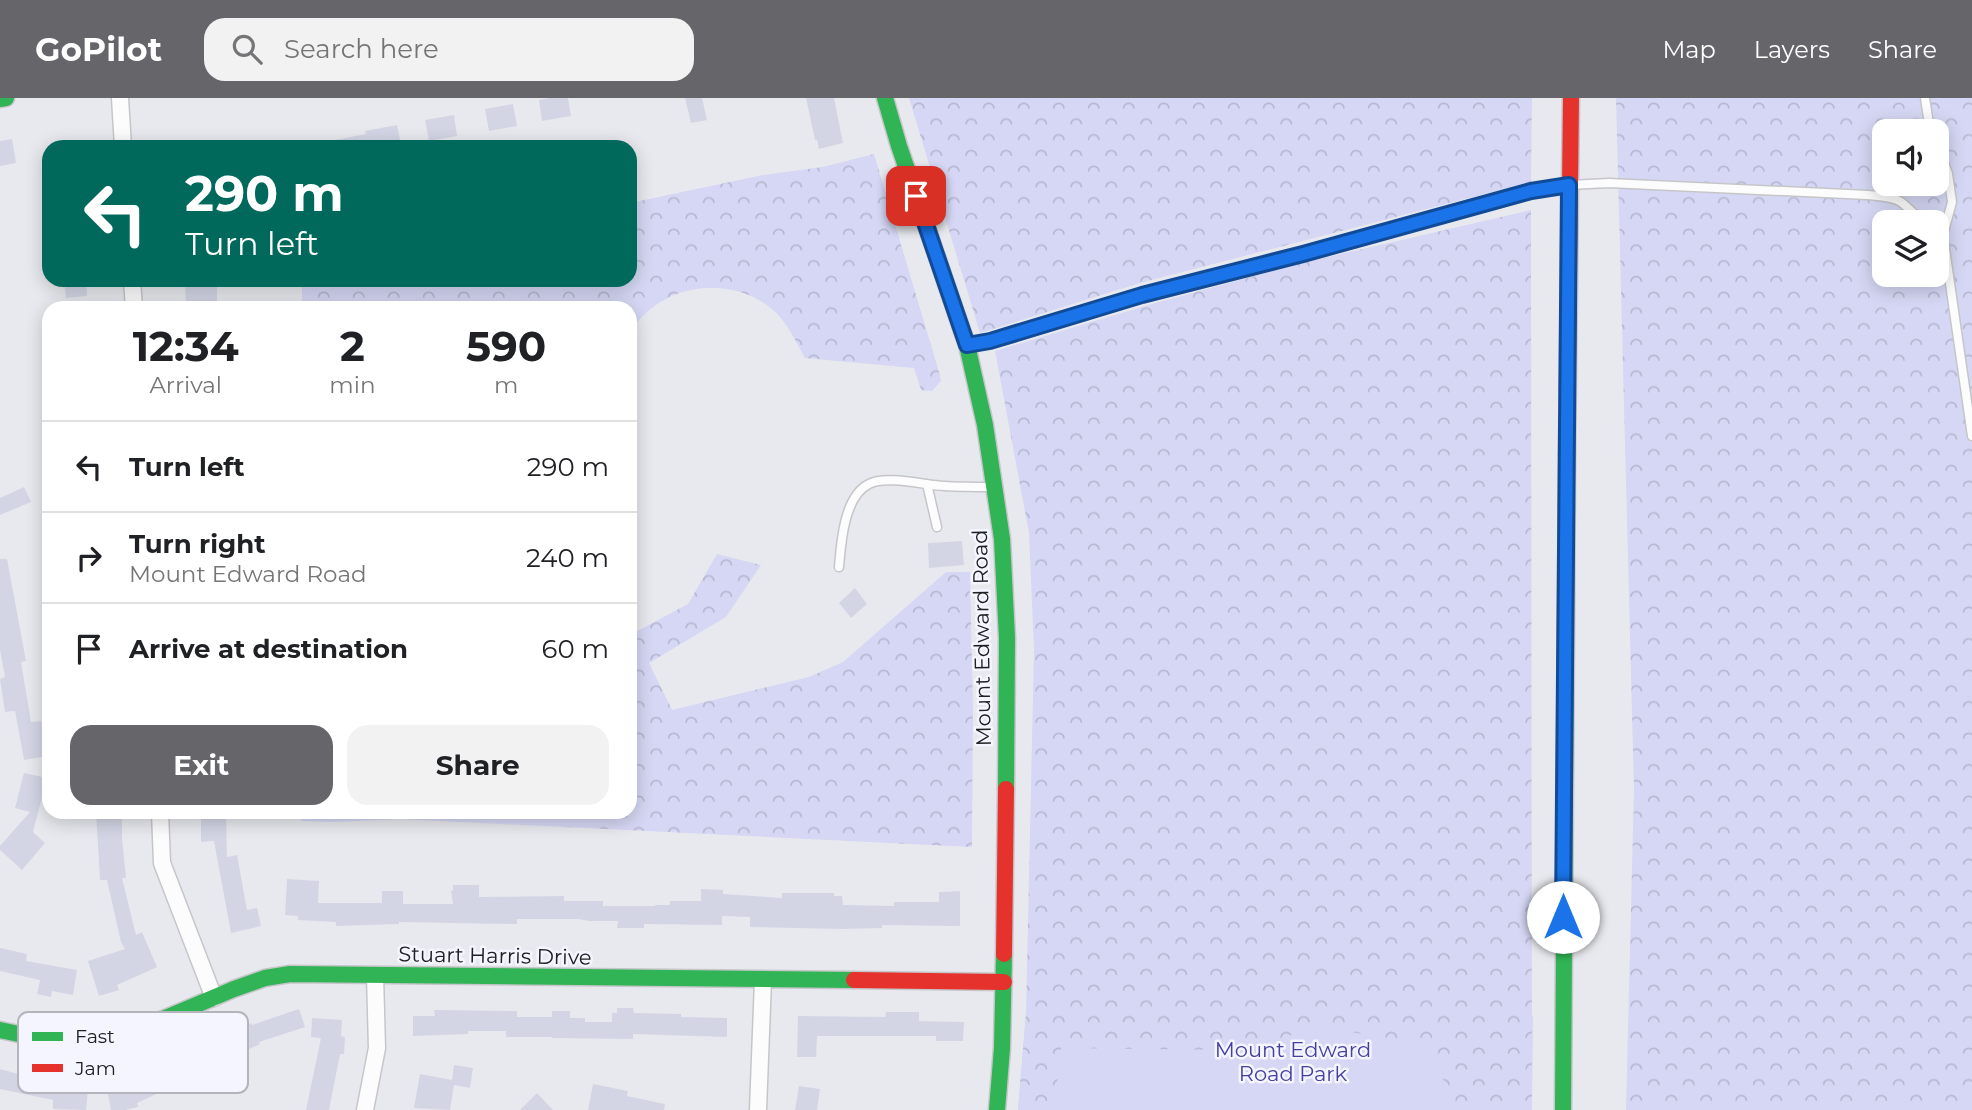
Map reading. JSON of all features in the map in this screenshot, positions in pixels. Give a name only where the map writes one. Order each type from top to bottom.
[{"type":"street","points":[[0,99],[6,98]]},
{"type":"street","points":[[120,98],[123,140]]},
{"type":"street","name":"Mount Edward Road","points":[[885,98],[967,345],[985,425],[1003,539],[1007,638],[1004,982],[997,1110]]},
{"type":"street","points":[[1563,1110],[1563,777],[1571,98]]},
{"type":"street","points":[[160,819],[162,863],[214,998]]},
{"type":"street","name":"Stuart Harris Drive","points":[[180,1012],[265,978],[290,974],[1004,982]]},
{"type":"street","points":[[365,1110],[377,1048],[375,975]]},
{"type":"street","points":[[758,1110],[763,980]]},
{"type":"street","name":"Stuart Harris Drive","points":[[0,1030],[18,1034]]},
{"type":"lane","points":[[1925,98],[1927,119]]},
{"type":"lane","points":[[1948,210],[1952,202],[1949,181]]},
{"type":"lane","points":[[967,345],[990,341],[1142,295],[1531,191],[1569,185],[1609,183],[1868,195],[1900,201],[1908,210]]},
{"type":"lane","points":[[1949,277],[1972,436]]},
{"type":"lane","points":[[839,567],[842,533],[848,512],[858,492],[870,483],[895,481],[995,487]]},
{"type":"lane","points":[[927,484],[937,527]]},
{"type":"green space","points":[[909,98],[1532,98],[1531,182],[1140,283],[980,333]]},
{"type":"green space","points":[[1616,98],[1972,98],[1972,1110],[1626,1110],[1634,789]]},
{"type":"green space","points":[[874,154],[939,372],[941,381],[932,391],[921,390],[914,368],[805,358],[786,325],[772,309],[735,291],[715,288],[676,294],[658,304],[637,324],[637,301],[302,301],[302,287],[637,287],[637,202],[763,175],[823,167]]},
{"type":"green space","points":[[1531,210],[1532,1110],[1456,1110],[1454,1097],[1420,1043],[1319,1027],[1238,1050],[1061,1048],[1054,1110],[1018,1110],[1026,1013],[1034,650],[1029,533],[995,351],[1302,263]]},
{"type":"green space","points":[[717,554],[761,565],[726,617],[649,663],[672,710],[809,677],[843,662],[946,572],[970,572],[972,847],[400,819],[637,819],[637,631],[688,604]]},
{"type":"green space","points":[[301,819],[400,819],[334,822]]},
{"type":"green space","name":"Mount Edward Road Park","points":[[1026,1013],[1533,1016],[1532,1110],[1018,1110]]},
{"type":"building","points":[[568,98],[571,116],[542,121],[539,100]]},
{"type":"building","points":[[685,98],[702,98],[707,120],[691,123]]},
{"type":"building","points":[[806,98],[834,98],[843,143],[819,149]]},
{"type":"building","points":[[513,104],[517,126],[489,131],[485,109]]},
{"type":"building","points":[[454,115],[457,136],[429,140],[425,120]]},
{"type":"building","points":[[397,125],[400,140],[335,140],[366,134],[365,131]]},
{"type":"building","points":[[12,139],[16,163],[0,166],[0,141]]},
{"type":"building","points":[[65,287],[86,287],[87,296],[66,298]]},
{"type":"building","points":[[185,287],[217,287],[217,301],[186,301]]},
{"type":"building","points":[[24,487],[31,502],[0,515],[0,498]]},
{"type":"building","points":[[962,541],[964,565],[929,568],[928,543]]},
{"type":"building","points":[[0,559],[7,559],[26,661],[21,662],[31,722],[41,721],[42,757],[24,760],[15,711],[5,712],[0,679],[5,677],[0,650]]},
{"type":"building","points":[[855,588],[867,604],[851,618],[839,603]]},
{"type":"building","points":[[24,773],[42,777],[42,797],[33,832],[45,843],[22,870],[0,850],[0,846],[30,812],[15,808]]},
{"type":"building","points":[[96,819],[122,819],[126,878],[122,878],[136,935],[142,932],[157,967],[117,985],[119,990],[99,996],[88,961],[125,949],[121,942],[107,880],[100,880]]},
{"type":"building","points":[[201,819],[226,819],[227,857],[237,855],[247,910],[257,908],[261,926],[231,933],[214,841],[201,842]]},
{"type":"building","points":[[287,879],[319,881],[318,903],[382,903],[382,891],[403,891],[403,904],[453,904],[453,885],[479,885],[479,897],[564,896],[564,901],[603,901],[603,906],[655,906],[670,905],[670,901],[701,901],[701,889],[723,890],[723,894],[782,898],[782,893],[834,893],[834,896],[842,896],[843,905],[894,906],[894,902],[939,902],[939,892],[960,891],[960,926],[882,925],[882,928],[841,929],[750,927],[750,917],[722,916],[722,925],[644,924],[644,928],[617,928],[618,921],[579,919],[517,919],[517,924],[399,922],[336,926],[336,922],[298,920],[298,916],[285,915]]},
{"type":"building","points":[[0,948],[27,954],[26,961],[77,970],[73,995],[52,991],[51,997],[37,994],[40,980],[0,971]]},
{"type":"building","points":[[617,1008],[633,1008],[634,1013],[727,1018],[727,1037],[633,1034],[633,1039],[506,1037],[506,1031],[413,1036],[413,1016],[435,1016],[434,1010],[517,1011],[517,1017],[552,1017],[552,1011],[570,1011],[570,1018],[585,1018],[585,1022],[612,1022],[612,1013],[617,1013]]},
{"type":"building","points":[[299,1009],[305,1027],[259,1042],[260,1044],[248,1050],[248,1024]]},
{"type":"building","points":[[886,1012],[919,1012],[919,1021],[964,1022],[963,1041],[936,1041],[936,1036],[817,1036],[816,1057],[797,1057],[798,1016],[885,1017]]},
{"type":"building","points":[[312,1018],[342,1020],[344,1054],[340,1054],[329,1110],[306,1110],[321,1038],[311,1037]]},
{"type":"building","points":[[454,1065],[473,1068],[470,1088],[454,1085],[450,1110],[414,1108],[420,1074],[452,1080]]},
{"type":"building","points":[[0,1069],[18,1074],[18,1093],[0,1089]]},
{"type":"building","points":[[593,1084],[628,1091],[627,1096],[665,1104],[664,1110],[588,1110]]},
{"type":"building","points":[[799,1086],[820,1089],[817,1110],[795,1110]]},
{"type":"building","points":[[19,1093],[88,1093],[86,1110],[53,1109],[53,1100]]},
{"type":"building","points":[[108,1093],[159,1093],[137,1103],[138,1107],[111,1110]]},
{"type":"building","points":[[537,1093],[553,1110],[520,1110]]},
{"type":"traffic: fast","points":[[0,99],[6,98]]},
{"type":"traffic: fast","points":[[885,98],[967,345],[985,425],[1002,539],[1007,638],[1006,789]]},
{"type":"traffic: fast","points":[[1563,1110],[1567,454]]},
{"type":"traffic: fast","points":[[997,1110],[1002,1048],[1004,954]]},
{"type":"traffic: fast","points":[[180,1012],[265,978],[290,974],[854,980]]},
{"type":"traffic: fast","points":[[0,1030],[18,1034]]},
{"type":"traffic: jam","points":[[1567,454],[1571,98]]},
{"type":"traffic: jam","points":[[1004,954],[1006,789]]},
{"type":"traffic: jam","points":[[854,980],[1004,982]]},
{"type":"route","points":[[916,196],[967,345],[990,341],[1142,295],[1531,191],[1569,185],[1563,917]]}]
